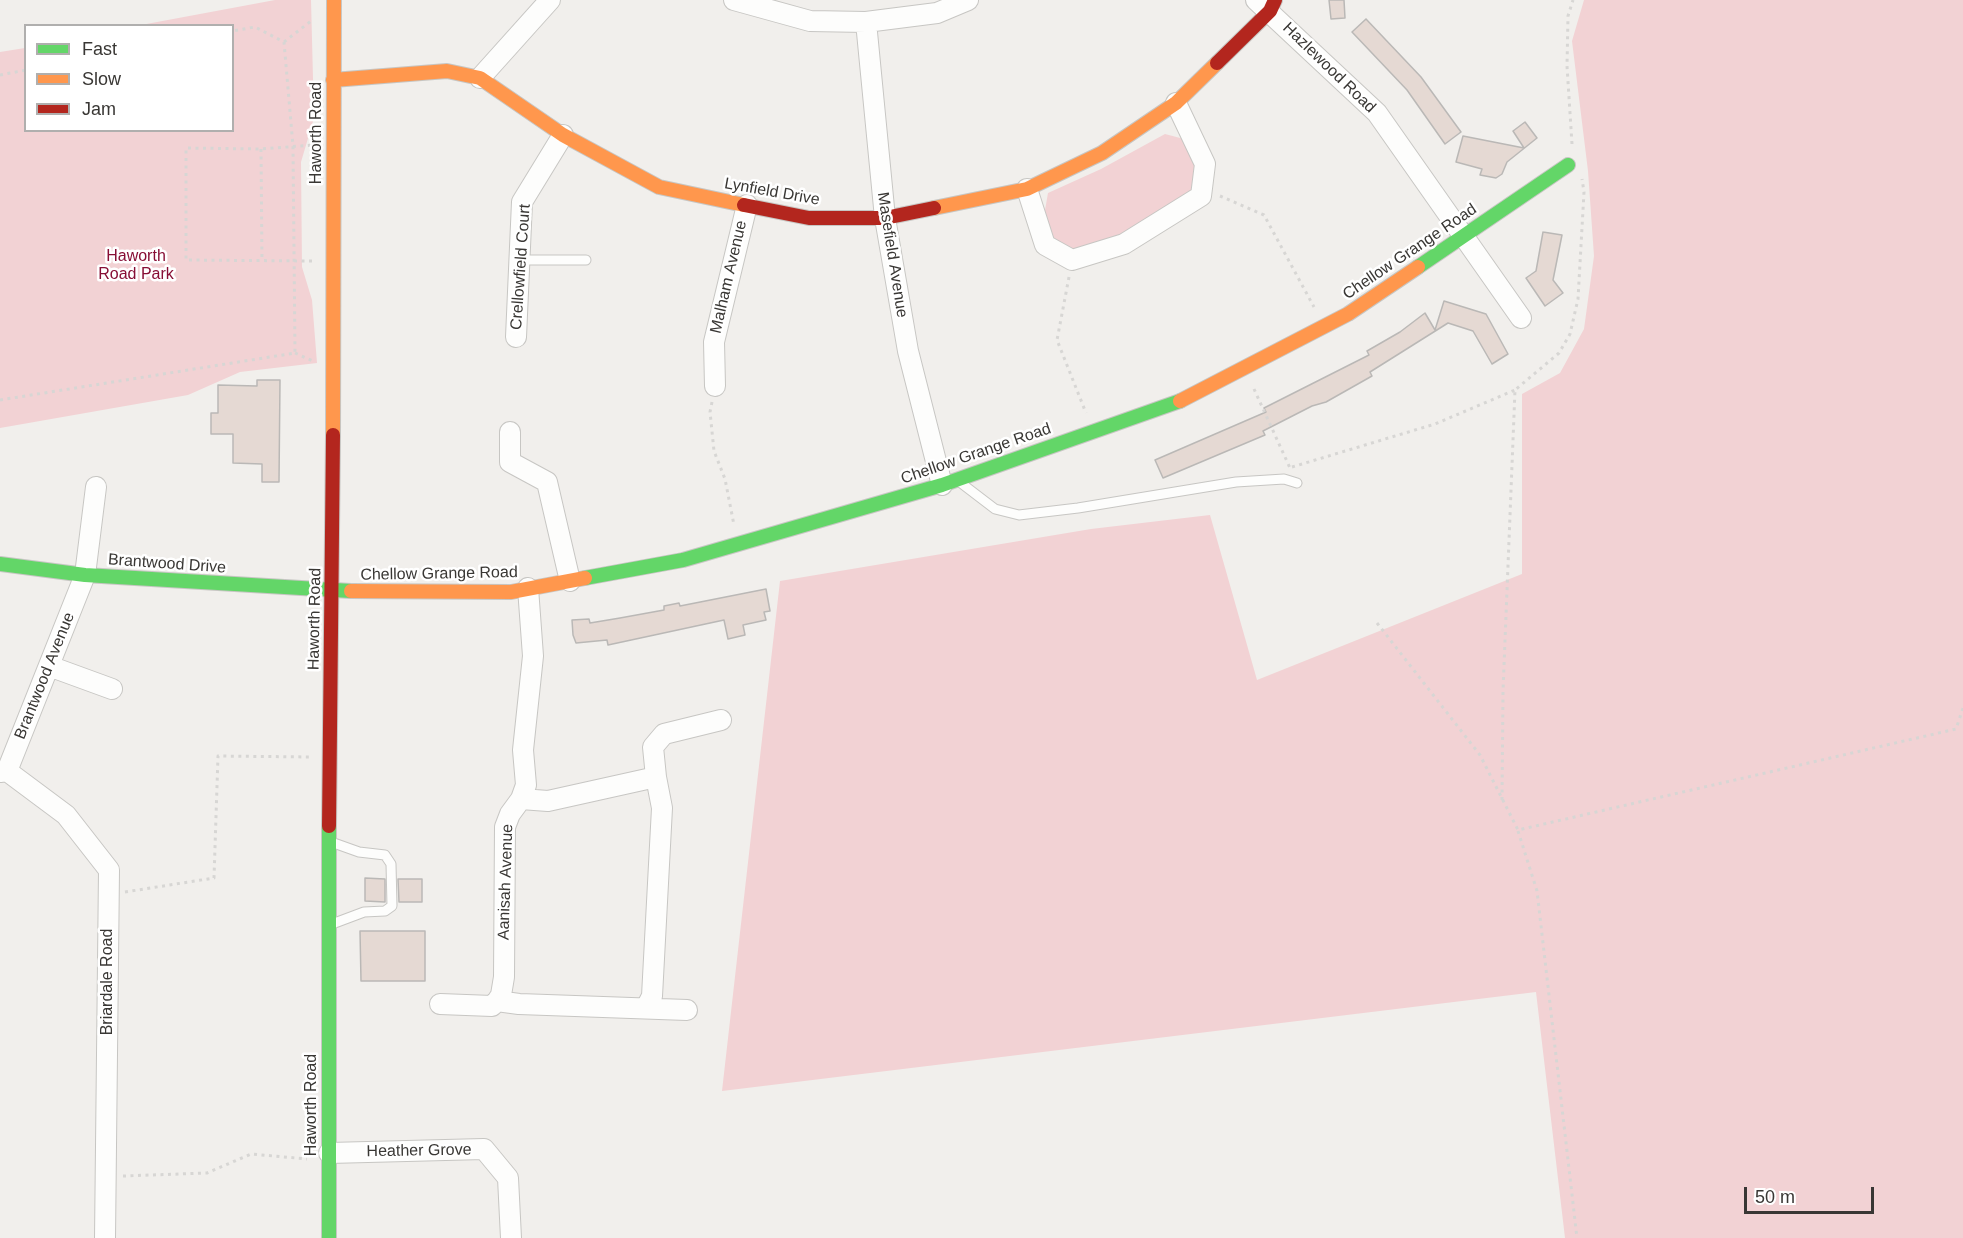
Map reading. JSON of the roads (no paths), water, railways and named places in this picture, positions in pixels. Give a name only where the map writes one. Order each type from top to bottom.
[{"type":"street","points":[[480,78],[550,0]]},
{"type":"street","points":[[734,0],[810,21],[866,22],[938,13],[968,0]]},
{"type":"street","name":"Haworth Road","points":[[329,1238],[328,925],[333,591],[334,2]]},
{"type":"street","name":"Lynfield Drive","points":[[333,80],[447,71],[480,78],[563,135],[659,188],[809,218],[885,218],[1027,189],[1102,153],[1176,103],[1267,4]]},
{"type":"street","name":"Hazlewood Road","points":[[1267,4],[1377,112],[1521,318]]},
{"type":"street","name":"Masefield Avenue","points":[[866,22],[885,218],[908,351],[950,482]]},
{"type":"street","points":[[1027,189],[1045,245],[1072,260],[1124,244],[1202,196],[1204,164],[1176,103]]},
{"type":"street","name":"Crellowfield Court","points":[[516,337],[522,202],[563,135]]},
{"type":"street","name":"Chellow Grange Road","points":[[333,591],[511,591],[570,581],[683,560],[950,482],[1189,398],[1348,314],[1568,165]]},
{"type":"street","name":"Malham Avenue","points":[[715,386],[714,342],[747,205]]},
{"type":"street","points":[[510,432],[510,462],[547,482],[570,581]]},
{"type":"street","name":"Brantwood Avenue","points":[[4,771],[85,575],[96,487]]},
{"type":"street","name":"Brantwood Drive","points":[[0,564],[85,575],[333,591]]},
{"type":"street","name":"Aanisah Avenue","points":[[497,1001],[501,995],[504,977],[505,827],[526,785],[523,750],[533,656],[528,588]]},
{"type":"street","points":[[49,666],[112,689]]},
{"type":"street","points":[[646,1008],[652,996],[662,808],[653,747],[664,734],[721,720]]},
{"type":"street","name":"Briardale Road","points":[[4,771],[66,815],[109,870],[105,1238]]},
{"type":"street","points":[[521,799],[548,801],[656,777]]},
{"type":"street","points":[[440,1004],[492,1005],[497,1001],[519,1004],[687,1010]]},
{"type":"street","name":"Heather Grove","points":[[329,1157],[484,1149],[508,1178],[511,1238]]},
{"type":"lane","points":[[519,260],[586,260]]},
{"type":"lane","points":[[950,482],[995,509],[1019,515],[1078,508],[1236,482],[1284,479],[1297,483]]},
{"type":"lane","points":[[328,925],[364,912],[385,911],[392,906],[391,864],[385,855],[359,852],[329,842]]},
{"type":"park label","name":"Haworth Road Park","points":[[136,266]]}]
